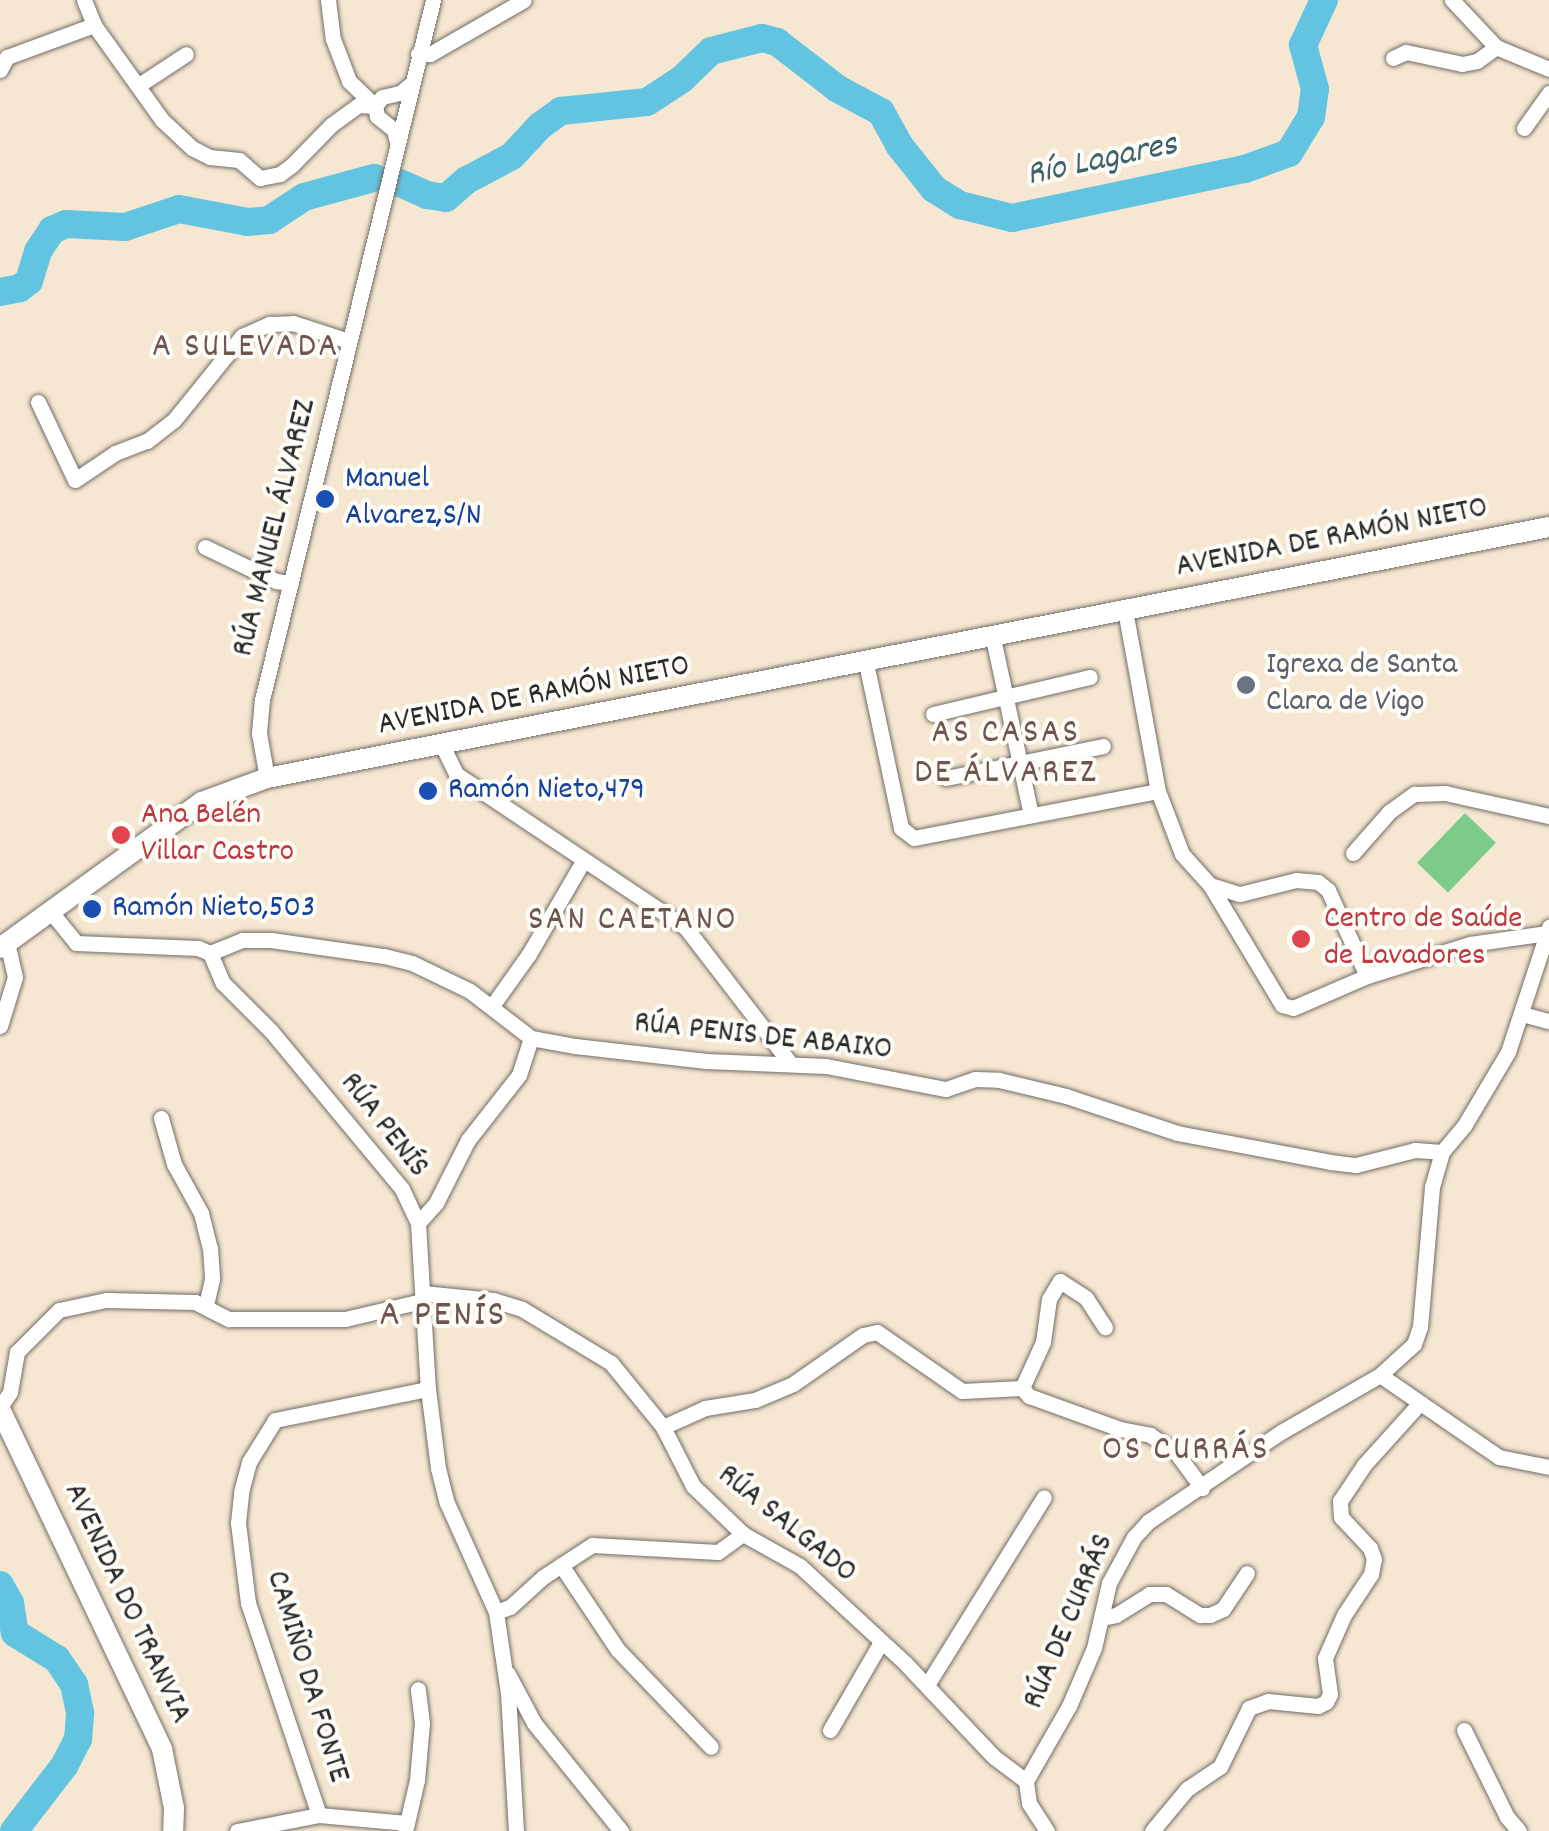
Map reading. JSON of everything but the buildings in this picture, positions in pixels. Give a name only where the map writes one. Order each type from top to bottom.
[{"type":"main road","name":"AVENIDA DE RAMÓN NIETO","points":[[4,946],[202,802],[268,778],[1549,527]]},
{"type":"main road","name":"AVENIDA DO TRANVIA","points":[[0,1408],[152,1722],[171,1783],[173,1831]]},
{"type":"street","points":[[84,0],[94,25],[162,120],[192,148],[210,157],[238,160],[250,172],[268,178],[292,165],[331,124],[359,105],[375,106]]},
{"type":"street","points":[[328,0],[333,39],[349,81],[394,130],[397,142]]},
{"type":"street","name":"RÚA MANUEL ÁLVAREZ","points":[[268,778],[259,718],[433,0]]},
{"type":"street","points":[[418,54],[430,54],[524,0]]},
{"type":"street","points":[[1452,0],[1496,47],[1549,68]]},
{"type":"street","points":[[0,70],[8,57],[94,25]]},
{"type":"street","points":[[1393,58],[1406,52],[1462,64],[1477,61],[1496,47]]},
{"type":"street","points":[[140,86],[186,54]]},
{"type":"street","points":[[375,106],[382,97],[410,85]]},
{"type":"street","points":[[1524,128],[1549,94]]},
{"type":"street","points":[[387,122],[404,111],[392,95]]},
{"type":"street","points":[[38,402],[75,480],[115,453],[147,441],[174,420],[242,336],[269,324],[293,323],[349,340]]},
{"type":"street","points":[[204,547],[276,581],[290,583]]},
{"type":"street","points":[[1126,610],[1158,791],[1182,854],[1210,885],[1282,1005],[1303,1006],[1367,976],[1470,944],[1548,930],[1522,1014],[1495,1078],[1442,1152]]},
{"type":"street","points":[[993,638],[1030,814]]},
{"type":"street","points":[[866,663],[901,828],[914,838],[1158,791]]},
{"type":"street","points":[[933,714],[1090,678]]},
{"type":"street","points":[[442,745],[456,774],[582,863],[686,928],[790,1063]]},
{"type":"street","points":[[946,778],[1103,746]]},
{"type":"street","points":[[1353,854],[1389,812],[1414,794],[1445,793],[1549,816]]},
{"type":"street","points":[[492,1006],[529,954],[582,863]]},
{"type":"street","points":[[1210,885],[1249,892],[1296,880],[1318,882],[1328,890],[1367,976]]},
{"type":"street","points":[[1236,926],[1249,892]]},
{"type":"street","points":[[51,912],[76,943],[198,948],[210,953],[242,940],[270,940],[384,956],[443,976],[492,1006],[531,1038],[519,1074],[468,1140],[436,1203],[418,1223]]},
{"type":"street","points":[[0,1026],[15,977],[4,946]]},
{"type":"street","name":"RÚA PENÍS","points":[[210,953],[222,983],[271,1031],[374,1152],[402,1189],[418,1223],[428,1389],[448,1504],[496,1612],[505,1671],[516,1831]]},
{"type":"street","points":[[1522,1014],[1549,1021]]},
{"type":"street","name":"RÚA PENIS DE ABAIXO","points":[[531,1038],[706,1061],[790,1063],[946,1090],[974,1079],[1000,1080],[1066,1096],[1177,1133],[1330,1162],[1356,1165],[1415,1150],[1442,1152]]},
{"type":"street","points":[[161,1118],[174,1164],[200,1213],[210,1248],[212,1279],[206,1304]]},
{"type":"street","name":"RÚA DE CURRÁS","points":[[1026,1782],[1070,1706],[1102,1618],[1109,1582],[1134,1537],[1149,1521],[1281,1432],[1380,1375],[1418,1336],[1432,1187],[1442,1152]]},
{"type":"street","points":[[1022,1388],[1043,1342],[1049,1299],[1060,1281],[1086,1298],[1106,1327]]},
{"type":"street","name":"RÚA SALGADO","points":[[0,1408],[10,1392],[17,1352],[59,1310],[106,1300],[206,1304],[218,1317],[292,1320],[345,1319],[422,1297],[493,1300],[522,1309],[611,1363],[664,1427],[693,1486],[743,1534],[800,1566],[927,1685],[994,1757],[1026,1782]]},
{"type":"street","points":[[664,1427],[705,1408],[755,1400],[794,1384],[864,1335],[877,1332],[962,1391],[1022,1388]]},
{"type":"street","points":[[1380,1375],[1499,1456],[1549,1467]]},
{"type":"street","points":[[1022,1388],[1028,1396],[1164,1442],[1202,1488]]},
{"type":"street","name":"CAMIÑO DA FONTE","points":[[319,1815],[248,1603],[238,1522],[248,1462],[275,1420],[428,1389]]},
{"type":"street","points":[[1152,1831],[1187,1789],[1220,1768],[1249,1708],[1268,1702],[1318,1706],[1326,1702],[1330,1694],[1325,1658],[1344,1615],[1371,1574],[1374,1560],[1370,1548],[1342,1518],[1340,1500],[1364,1465],[1420,1404]]},
{"type":"street","points":[[927,1685],[1044,1497]]},
{"type":"street","points":[[496,1612],[510,1607],[592,1544],[718,1552],[743,1534]]},
{"type":"street","points":[[562,1565],[618,1650],[711,1747]]},
{"type":"street","points":[[1102,1618],[1116,1615],[1148,1594],[1166,1594],[1200,1615],[1210,1615],[1222,1609],[1247,1573]]},
{"type":"street","points":[[830,1730],[881,1642]]},
{"type":"street","points":[[505,1671],[534,1723],[621,1831]]},
{"type":"street","points":[[237,1831],[319,1815],[406,1827],[417,1780],[422,1723],[418,1689]]},
{"type":"street","points":[[1464,1730],[1507,1817],[1520,1831]]},
{"type":"street","points":[[1026,1782],[1029,1803],[1047,1831]]},
{"type":"green space","points":[[1465,813],[1496,843],[1448,893],[1417,863]]},
{"type":"waterway","name":"Río Lagares","points":[[400,183],[427,195],[446,198],[467,180],[512,156],[540,126],[561,111],[647,102],[682,79],[711,51],[762,38],[777,42],[838,89],[881,112],[899,145],[934,189],[960,205],[1012,218],[1245,169],[1289,153],[1311,117],[1315,89],[1303,45],[1324,0]]},
{"type":"waterway","name":"Río Lagares","points":[[0,292],[20,288],[29,281],[38,251],[52,230],[66,224],[125,227],[179,209],[248,222],[269,220],[304,197],[374,178]]},
{"type":"waterway","name":"Río Lagares","points":[[0,1585],[10,1603],[15,1633],[57,1659],[74,1684],[80,1713],[78,1739],[64,1766],[14,1831]]},
{"type":"place","name":"Manuel Alvarez,S/N","points":[[325,499]]},
{"type":"place","name":"Igrexa de Santa Clara de Vigo","points":[[1246,685]]},
{"type":"place","name":"Ramón Nieto,479","points":[[428,791]]},
{"type":"place","name":"Ana Belén Villar Castro","points":[[121,835]]},
{"type":"place","name":"Ramón Nieto,503","points":[[92,909]]},
{"type":"place","name":"Centro de Saúde de Lavadores","points":[[1301,939]]},
{"type":"district","name":"A SULEVADA","points":[[246,348]]},
{"type":"district","name":"AS CASAS DE ÁLVAREZ","points":[[1006,754]]},
{"type":"district","name":"SAN CAETANO","points":[[633,921]]},
{"type":"district","name":"A PENÍS","points":[[443,1317]]},
{"type":"district","name":"OS CURRÁS","points":[[1186,1451]]}]
